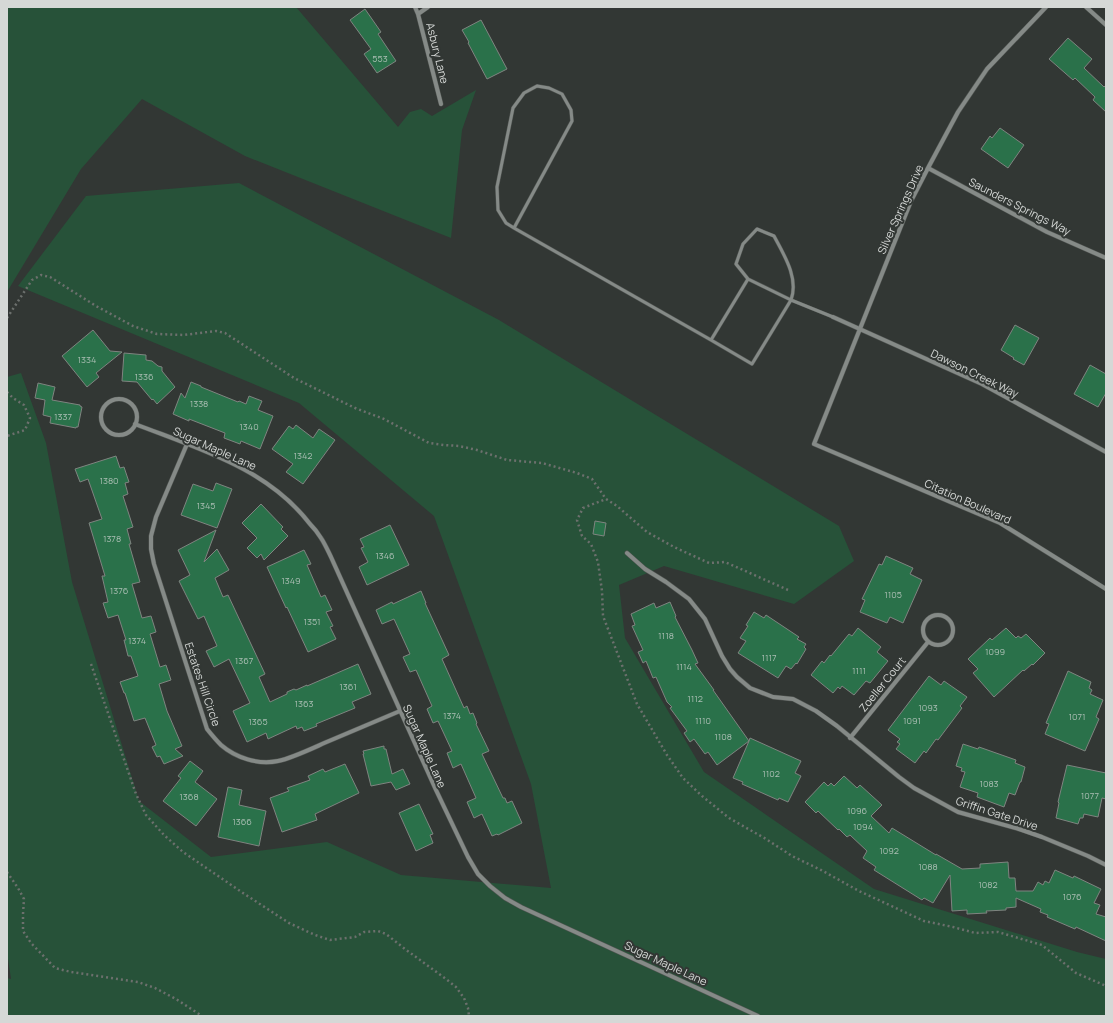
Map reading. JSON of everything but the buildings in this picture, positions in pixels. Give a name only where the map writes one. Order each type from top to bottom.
[{"type":"street","name":"Asbury Lane","points":[[415,7],[441,104]]},
{"type":"street","points":[[418,14],[428,7]]},
{"type":"street","name":"Silver Springs Drive","points":[[814,444],[911,201],[928,168],[958,112],[987,69],[1046,7]]},
{"type":"street","points":[[1086,7],[1106,25]]},
{"type":"street","name":"Saunders Springs Way","points":[[928,168],[1047,232],[1106,258]]},
{"type":"street","name":"Dawson Creek Way","points":[[833,317],[982,384],[1106,452]]},
{"type":"street","points":[[116,400],[123,400],[133,406],[136,412],[137,418],[135,424],[132,429],[123,435],[112,434],[104,426],[101,415],[106,405],[116,400]]},
{"type":"street","name":"Sugar Maple Lane","points":[[135,424],[209,452],[250,472],[292,503],[321,538],[331,557],[436,790],[468,856],[478,874],[490,886],[505,898],[521,907],[758,1016]]},
{"type":"street","name":"Estates Hill Circle","points":[[187,444],[156,517],[151,536],[151,549],[154,564],[207,729],[222,746],[233,753],[247,759],[264,762],[279,761],[400,710]]},
{"type":"street","name":"Citation Boulevard","points":[[814,444],[1000,523],[1106,590]]},
{"type":"street","points":[[627,553],[645,569],[689,599],[705,619],[722,656],[730,669],[750,688],[773,697],[793,699],[816,711],[850,738]]},
{"type":"street","points":[[933,615],[939,615],[949,618],[954,627],[954,632],[950,641],[942,645],[932,645],[928,642],[924,638],[923,627],[928,618],[933,615]]},
{"type":"street","name":"Zoeller Court","points":[[850,738],[928,642]]},
{"type":"street","name":"Griffin Gate Drive","points":[[850,738],[914,788],[958,812],[1042,837],[1088,856],[1106,866]]},
{"type":"lane","points":[[514,228],[572,121],[571,110],[562,94],[549,88],[537,86],[524,93],[513,108],[497,187],[498,210],[506,223],[514,228],[711,340],[752,364],[791,300],[794,292],[792,273],[774,236],[757,229],[743,244],[736,264],[748,279],[791,300],[833,317]]},
{"type":"lane","points":[[711,340],[748,279]]},
{"type":"path","points":[[7,318],[32,280],[41,275],[50,277],[96,306],[133,326],[157,334],[184,335],[216,331],[225,333],[294,378],[355,408],[384,419],[429,443],[459,446],[482,451],[507,460],[542,463],[592,479],[606,499],[617,506],[648,532],[674,547],[709,563],[725,562],[788,590]]},
{"type":"path","points":[[7,392],[24,405],[30,418],[25,430],[7,436]]},
{"type":"path","points":[[606,499],[583,508],[577,520],[582,536],[591,544],[598,562],[602,591],[603,616],[637,704],[667,755],[683,778],[728,818],[766,839],[792,856],[859,891],[924,921],[975,933],[998,932],[1042,945],[1076,973],[1106,986]]},
{"type":"path","points":[[91,664],[136,794],[146,815],[164,835],[183,852],[242,893],[289,923],[315,935],[330,940],[355,937],[364,932],[378,931],[386,934],[456,987],[464,998],[469,1016]]},
{"type":"path","points":[[7,872],[24,899],[24,931],[31,943],[55,968],[71,972],[138,982],[155,988],[176,999],[202,1016]]},
{"type":"green space","points":[[7,7],[296,7],[398,127],[410,112],[421,109],[432,116],[476,90],[462,130],[451,238],[245,156],[142,99],[81,169],[7,292]]},
{"type":"green space","points":[[239,183],[499,320],[839,526],[854,561],[794,604],[664,566],[619,585],[625,638],[704,772],[874,889],[1077,952],[1106,959],[1106,1016],[7,1016],[7,978],[11,979],[7,952],[7,377],[21,373],[46,443],[72,582],[139,801],[211,857],[327,842],[401,875],[551,888],[531,784],[434,516],[299,403],[18,286],[86,196]]}]
